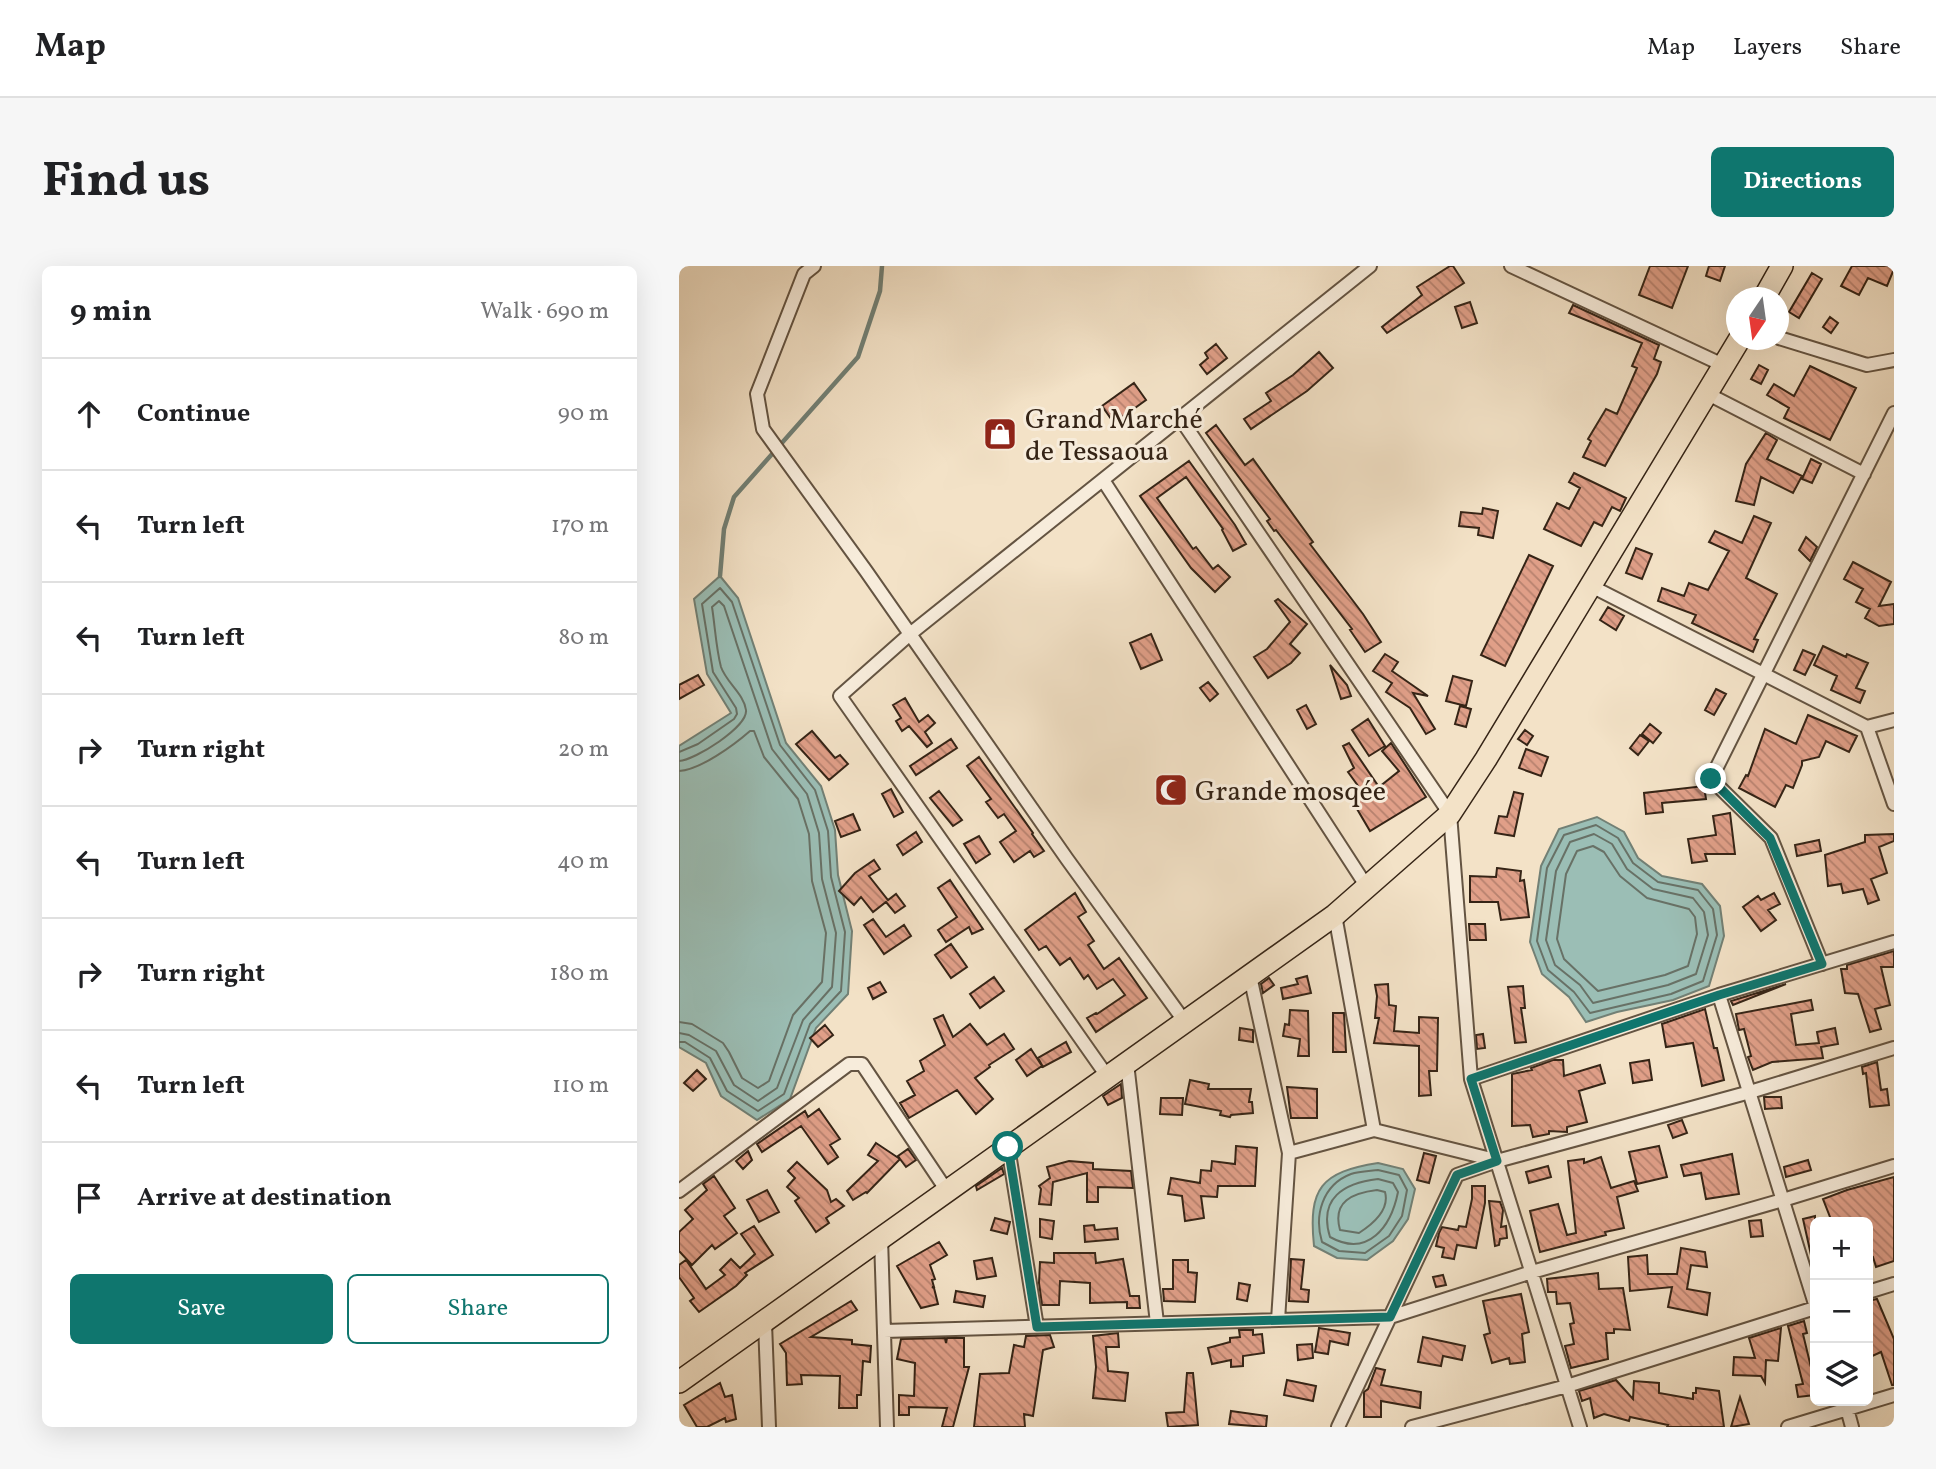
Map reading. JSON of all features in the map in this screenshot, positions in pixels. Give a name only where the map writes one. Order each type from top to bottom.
[{"type":"highway","points":[[1770,287],[1782,266]]},
{"type":"highway","points":[[679,1382],[1335,915],[1450,814],[1486,759],[1733,350]]},
{"type":"street","points":[[814,266],[804,274],[757,394],[763,429],[1185,1022]]},
{"type":"street","points":[[1107,1076],[840,696],[910,634],[1370,266]]},
{"type":"street","points":[[1511,266],[1723,365]]},
{"type":"street","points":[[1789,341],[1867,365],[1894,360]]},
{"type":"street","points":[[1706,393],[1864,474]]},
{"type":"street","points":[[1822,964],[1770,838],[1711,779],[1894,414]]},
{"type":"street","points":[[1180,418],[1450,814],[1471,1079],[1580,1427]]},
{"type":"street","points":[[1103,480],[1367,887]]},
{"type":"street","points":[[1589,585],[1867,727],[1894,720]]},
{"type":"street","points":[[1867,727],[1894,804]]},
{"type":"street","points":[[1335,915],[1374,1130]]},
{"type":"street","points":[[1471,1079],[1719,995],[1894,942]]},
{"type":"street","points":[[1249,976],[1289,1153],[1278,1320]]},
{"type":"street","points":[[1719,995],[1810,1289]]},
{"type":"street","points":[[1338,1427],[1457,1175],[1497,1161],[1749,1092],[1894,1048]]},
{"type":"street","points":[[679,1191],[849,1064],[862,1063],[947,1191]]},
{"type":"street","points":[[1127,1063],[1157,1323]]},
{"type":"street","points":[[1289,1153],[1374,1130],[1497,1161]]},
{"type":"street","points":[[1008,1147],[1037,1327]]},
{"type":"street","points":[[884,1331],[1390,1317],[1532,1272],[1894,1166]]},
{"type":"street","points":[[881,1238],[887,1427]]},
{"type":"street","points":[[1873,1290],[1894,1284]]},
{"type":"street","points":[[1412,1427],[1567,1387],[1810,1308]]},
{"type":"street","points":[[765,1323],[769,1427]]},
{"type":"street","points":[[1873,1399],[1894,1395]]},
{"type":"street","points":[[1788,1427],[1844,1406]]},
{"type":"street","points":[[1847,1406],[1852,1427]]},
{"type":"water","points":[[720,576],[738,598],[786,743],[821,786],[835,830],[838,875],[852,931],[848,994],[816,1028],[790,1099],[757,1120],[721,1096],[706,1063],[679,1047],[679,746],[731,713],[707,674],[694,599]]},
{"type":"water","points":[[1597,817],[1624,832],[1638,858],[1662,876],[1702,884],[1720,906],[1724,936],[1709,986],[1673,1000],[1586,1022],[1569,997],[1542,974],[1530,942],[1541,866],[1559,829]]},
{"type":"water","points":[[1378,1163],[1403,1169],[1415,1189],[1408,1219],[1393,1241],[1367,1260],[1337,1258],[1314,1246],[1313,1210],[1322,1186],[1343,1172]]},
{"type":"building","points":[[1453,266],[1464,283],[1387,333],[1382,327],[1422,295],[1417,287]]},
{"type":"building","points":[[1650,266],[1688,266],[1672,308],[1639,295]]},
{"type":"building","points":[[1709,266],[1725,266],[1720,281],[1706,276]]},
{"type":"building","points":[[1852,266],[1894,266],[1894,269],[1887,286],[1868,278],[1859,295],[1841,286]]},
{"type":"building","points":[[1812,273],[1822,279],[1799,318],[1789,312]]},
{"type":"building","points":[[1470,302],[1477,323],[1462,328],[1455,307]]},
{"type":"building","points":[[1573,305],[1659,345],[1654,359],[1661,362],[1657,374],[1605,466],[1583,457],[1591,441],[1588,439],[1606,409],[1617,414],[1637,368],[1632,366],[1642,343],[1569,313]]},
{"type":"building","points":[[1830,317],[1838,323],[1831,333],[1823,327]]},
{"type":"building","points":[[1216,344],[1227,358],[1207,374],[1200,365],[1208,358],[1205,353]]},
{"type":"building","points":[[1319,352],[1333,368],[1307,391],[1251,429],[1244,419],[1271,401],[1266,393],[1293,375]]},
{"type":"building","points":[[1759,365],[1768,370],[1761,384],[1751,379]]},
{"type":"building","points":[[1810,366],[1856,388],[1830,440],[1784,418],[1789,408],[1767,395],[1774,384],[1794,396]]},
{"type":"building","points":[[1134,383],[1146,400],[1114,423],[1102,406]]},
{"type":"building","points":[[1216,425],[1245,465],[1253,459],[1381,642],[1365,652],[1350,630],[1352,629],[1276,530],[1274,531],[1267,521],[1270,519],[1206,433]]},
{"type":"building","points":[[1766,433],[1777,440],[1767,459],[1802,476],[1793,493],[1761,477],[1754,505],[1736,501],[1746,464]]},
{"type":"building","points":[[1811,459],[1821,464],[1812,483],[1802,479]]},
{"type":"building","points":[[1189,461],[1246,544],[1233,551],[1223,529],[1186,477],[1157,498],[1193,549],[1196,547],[1213,569],[1218,565],[1230,577],[1215,592],[1191,568],[1140,496]]},
{"type":"building","points":[[1574,473],[1626,498],[1620,511],[1612,507],[1602,526],[1594,522],[1581,546],[1544,529],[1557,503],[1569,509],[1580,488],[1569,482]]},
{"type":"building","points":[[1483,508],[1498,511],[1493,538],[1478,535],[1479,528],[1459,526],[1461,512],[1482,514]]},
{"type":"building","points":[[1754,516],[1771,523],[1746,578],[1777,594],[1754,639],[1758,640],[1753,652],[1692,623],[1696,615],[1658,601],[1662,588],[1684,596],[1689,583],[1708,590],[1729,551],[1709,542],[1715,531],[1742,543]]},
{"type":"building","points":[[1806,537],[1817,547],[1810,561],[1799,550]]},
{"type":"building","points":[[1636,548],[1652,554],[1642,579],[1626,573]]},
{"type":"building","points":[[1529,555],[1553,566],[1505,666],[1481,655]]},
{"type":"building","points":[[1853,562],[1891,582],[1879,606],[1894,604],[1894,624],[1879,626],[1865,618],[1870,609],[1856,602],[1863,589],[1844,579]]},
{"type":"building","points":[[1278,599],[1307,624],[1290,644],[1300,653],[1291,663],[1268,678],[1254,657],[1267,649],[1290,622],[1275,601]]},
{"type":"building","points":[[1608,607],[1624,616],[1616,630],[1600,620]]},
{"type":"building","points":[[1151,634],[1162,660],[1141,669],[1130,643]]},
{"type":"building","points":[[1823,646],[1846,657],[1847,654],[1868,663],[1856,688],[1865,691],[1860,703],[1831,690],[1837,676],[1814,665]]},
{"type":"building","points":[[1803,650],[1815,655],[1805,675],[1794,670]]},
{"type":"building","points":[[1385,654],[1398,662],[1392,671],[1428,696],[1413,693],[1435,729],[1426,734],[1410,708],[1386,692],[1392,683],[1373,671]]},
{"type":"building","points":[[1330,665],[1347,685],[1351,696],[1341,699]]},
{"type":"building","points":[[698,675],[704,685],[679,699],[679,685]]},
{"type":"building","points":[[1453,676],[1472,681],[1466,706],[1446,701]]},
{"type":"building","points":[[1208,682],[1218,694],[1210,701],[1200,688]]},
{"type":"building","points":[[1716,689],[1726,694],[1714,715],[1705,710]]},
{"type":"building","points":[[905,698],[919,722],[928,715],[935,723],[925,732],[932,743],[927,747],[909,726],[902,731],[896,721],[901,718],[893,705]]},
{"type":"building","points":[[1306,705],[1316,724],[1307,729],[1297,710]]},
{"type":"building","points":[[1460,706],[1471,709],[1466,727],[1455,724]]},
{"type":"building","points":[[1808,715],[1857,736],[1849,752],[1826,741],[1819,757],[1802,761],[1793,788],[1786,785],[1775,807],[1739,788],[1746,775],[1748,776],[1765,729],[1796,744]]},
{"type":"building","points":[[1368,719],[1385,746],[1369,756],[1352,730]]},
{"type":"building","points":[[1650,724],[1661,733],[1653,743],[1642,734]]},
{"type":"building","points":[[1525,730],[1533,736],[1527,745],[1518,739]]},
{"type":"building","points":[[812,731],[835,758],[840,755],[848,764],[829,780],[796,744]]},
{"type":"building","points":[[1640,735],[1649,741],[1638,755],[1630,748]]},
{"type":"building","points":[[951,739],[957,748],[916,775],[910,766]]},
{"type":"building","points":[[1349,743],[1379,787],[1399,771],[1382,751],[1391,743],[1426,797],[1370,831],[1350,797],[1361,790],[1348,772],[1354,768],[1343,746]]},
{"type":"building","points":[[1526,749],[1548,757],[1541,776],[1519,768]]},
{"type":"building","points":[[979,757],[1044,851],[1034,857],[1030,851],[1014,862],[1000,842],[1016,831],[1004,814],[998,818],[986,802],[991,799],[967,766]]},
{"type":"building","points":[[1181,778],[1183,795],[1165,797],[1163,780]]},
{"type":"building","points":[[1704,786],[1706,799],[1662,803],[1663,812],[1646,814],[1644,793]]},
{"type":"building","points":[[891,789],[903,812],[894,817],[882,794]]},
{"type":"building","points":[[939,791],[962,820],[953,826],[930,798]]},
{"type":"building","points":[[1514,792],[1523,794],[1514,836],[1495,833],[1499,816],[1507,817]]},
{"type":"building","points":[[1730,813],[1735,854],[1705,854],[1707,861],[1692,863],[1688,839],[1716,835],[1713,816]]},
{"type":"building","points":[[853,814],[860,830],[841,837],[835,821]]},
{"type":"building","points":[[916,832],[922,842],[903,855],[897,845]]},
{"type":"building","points":[[1894,834],[1894,841],[1879,847],[1887,873],[1871,879],[1879,900],[1868,904],[1863,889],[1843,893],[1841,884],[1828,886],[1825,855],[1865,842],[1865,835]]},
{"type":"building","points":[[979,836],[990,854],[976,863],[964,844]]},
{"type":"building","points":[[1819,840],[1821,851],[1797,856],[1795,845]]},
{"type":"building","points":[[874,860],[880,869],[869,876],[888,900],[896,894],[905,906],[895,913],[886,902],[873,912],[861,897],[854,905],[839,891],[855,873]]},
{"type":"building","points":[[1497,868],[1521,871],[1520,881],[1524,880],[1529,917],[1501,920],[1498,902],[1470,902],[1470,876],[1496,877]]},
{"type":"building","points":[[950,880],[983,929],[972,934],[969,927],[946,942],[938,930],[957,917],[938,888]]},
{"type":"building","points":[[1075,893],[1086,912],[1078,917],[1094,941],[1088,945],[1104,969],[1119,958],[1147,998],[1096,1032],[1087,1018],[1125,995],[1113,979],[1097,989],[1088,975],[1084,979],[1070,958],[1060,965],[1046,946],[1039,950],[1025,930]]},
{"type":"building","points":[[1774,893],[1780,904],[1768,910],[1776,920],[1761,931],[1743,907],[1758,896],[1761,900]]},
{"type":"building","points":[[873,919],[886,937],[904,925],[911,936],[884,954],[864,925]]},
{"type":"building","points":[[1469,924],[1485,924],[1486,940],[1470,940]]},
{"type":"building","points":[[951,944],[967,967],[951,978],[935,955]]},
{"type":"building","points":[[1894,951],[1894,967],[1881,967],[1890,1005],[1875,1009],[1881,1029],[1870,1032],[1858,994],[1845,993],[1841,969]]},
{"type":"building","points":[[1307,976],[1311,993],[1283,999],[1281,988],[1298,984],[1296,979]]},
{"type":"building","points":[[994,977],[1004,991],[980,1008],[970,994]]},
{"type":"building","points":[[1269,978],[1274,985],[1263,993],[1261,984]]},
{"type":"building","points":[[880,982],[886,992],[873,999],[868,988]]},
{"type":"building","points":[[1388,984],[1389,1005],[1396,1006],[1394,1031],[1419,1033],[1419,1017],[1438,1018],[1437,1071],[1429,1071],[1431,1095],[1419,1096],[1419,1046],[1374,1043],[1379,1018],[1375,1018],[1375,985]]},
{"type":"building","points":[[1786,984],[1733,1005],[1731,1001]]},
{"type":"building","points":[[1523,986],[1525,1008],[1521,1008],[1526,1042],[1515,1043],[1508,987]]},
{"type":"building","points":[[1811,1000],[1813,1010],[1791,1014],[1796,1045],[1819,1043],[1817,1032],[1835,1028],[1838,1044],[1821,1047],[1823,1058],[1772,1062],[1753,1070],[1744,1029],[1739,1030],[1736,1014]]},
{"type":"building","points":[[1705,1009],[1724,1080],[1702,1086],[1693,1043],[1666,1047],[1662,1024]]},
{"type":"building","points":[[1290,1010],[1308,1011],[1309,1056],[1298,1056],[1300,1039],[1283,1036],[1285,1024],[1289,1025]]},
{"type":"building","points":[[1333,1013],[1344,1013],[1346,1052],[1333,1052]]},
{"type":"building","points":[[943,1015],[953,1037],[970,1024],[987,1045],[1004,1034],[1014,1049],[975,1078],[993,1099],[976,1114],[957,1090],[909,1118],[900,1103],[915,1095],[907,1081],[924,1071],[920,1061],[945,1045],[934,1019]]},
{"type":"building","points":[[825,1025],[833,1035],[818,1047],[810,1038]]},
{"type":"building","points":[[1240,1028],[1253,1030],[1253,1042],[1239,1040]]},
{"type":"building","points":[[1483,1034],[1485,1048],[1477,1049],[1476,1035]]},
{"type":"building","points":[[1066,1042],[1071,1052],[1043,1067],[1038,1058]]},
{"type":"building","points":[[1031,1049],[1042,1066],[1027,1076],[1016,1060]]},
{"type":"building","points":[[1553,1060],[1563,1060],[1564,1076],[1600,1065],[1605,1083],[1579,1091],[1587,1122],[1567,1127],[1567,1132],[1549,1131],[1549,1134],[1533,1137],[1530,1125],[1512,1126],[1512,1074],[1532,1070],[1531,1068]]},
{"type":"building","points":[[1649,1060],[1652,1080],[1633,1083],[1630,1063]]},
{"type":"building","points":[[1877,1062],[1881,1090],[1887,1089],[1889,1105],[1870,1107],[1866,1073],[1863,1074],[1862,1067]]},
{"type":"building","points":[[697,1070],[706,1079],[693,1091],[684,1083]]},
{"type":"building","points":[[1190,1080],[1209,1084],[1208,1089],[1251,1089],[1249,1102],[1252,1102],[1253,1113],[1230,1117],[1220,1115],[1221,1111],[1185,1104]]},
{"type":"building","points":[[1121,1084],[1122,1098],[1108,1105],[1103,1096]]},
{"type":"building","points":[[1287,1087],[1317,1089],[1317,1118],[1291,1118]]},
{"type":"building","points":[[1764,1097],[1781,1097],[1782,1108],[1765,1109]]},
{"type":"building","points":[[1161,1098],[1183,1098],[1182,1115],[1160,1114]]},
{"type":"building","points":[[819,1109],[840,1139],[830,1145],[838,1157],[828,1164],[801,1126],[762,1152],[757,1144],[805,1111],[808,1117]]},
{"type":"building","points":[[1682,1120],[1687,1133],[1673,1138],[1668,1125]]},
{"type":"building","points":[[876,1143],[900,1159],[867,1193],[853,1200],[847,1191],[878,1161],[868,1155]]},
{"type":"building","points":[[1236,1146],[1257,1148],[1255,1186],[1218,1186],[1217,1197],[1201,1196],[1204,1218],[1185,1221],[1182,1196],[1168,1194],[1171,1178],[1200,1183],[1201,1170],[1211,1171],[1212,1161],[1235,1164]]},
{"type":"building","points":[[1659,1146],[1667,1177],[1637,1184],[1629,1152]]},
{"type":"building","points":[[908,1149],[916,1160],[906,1167],[898,1156]]},
{"type":"building","points":[[748,1151],[752,1160],[743,1169],[736,1161]]},
{"type":"building","points":[[1424,1153],[1436,1156],[1429,1183],[1417,1180]]},
{"type":"building","points":[[1732,1154],[1739,1194],[1706,1199],[1701,1173],[1684,1176],[1681,1165]]},
{"type":"building","points":[[1601,1157],[1611,1188],[1634,1181],[1638,1191],[1617,1197],[1624,1228],[1540,1252],[1530,1211],[1558,1204],[1567,1235],[1576,1233],[1568,1161],[1584,1159],[1584,1163]]},
{"type":"building","points":[[1808,1160],[1811,1170],[1786,1177],[1784,1167]]},
{"type":"building","points":[[1069,1161],[1093,1163],[1093,1169],[1131,1171],[1133,1188],[1098,1187],[1098,1202],[1087,1202],[1087,1173],[1053,1182],[1051,1205],[1039,1204],[1039,1186],[1050,1178],[1047,1167]]},
{"type":"building","points":[[797,1162],[827,1190],[831,1202],[836,1199],[844,1206],[826,1218],[829,1223],[816,1232],[795,1201],[799,1198],[787,1187],[795,1178],[788,1171]]},
{"type":"building","points":[[1548,1166],[1551,1177],[1529,1183],[1526,1172]]},
{"type":"building","points":[[1002,1168],[1004,1174],[977,1190],[976,1186]]},
{"type":"building","points":[[714,1176],[735,1208],[724,1216],[737,1233],[715,1249],[712,1245],[692,1265],[679,1251],[679,1232],[693,1219],[685,1210],[707,1190],[703,1184]]},
{"type":"building","points":[[1894,1177],[1894,1261],[1876,1267],[1873,1257],[1873,1217],[1830,1217],[1823,1199]]},
{"type":"building","points":[[1472,1186],[1485,1186],[1485,1203],[1476,1248],[1457,1245],[1454,1259],[1442,1257],[1444,1248],[1436,1246],[1439,1233],[1442,1227],[1458,1230],[1459,1226],[1466,1227]]},
{"type":"building","points":[[767,1190],[779,1212],[759,1222],[747,1200]]},
{"type":"building","points":[[1489,1201],[1500,1202],[1503,1210],[1501,1227],[1506,1226],[1507,1238],[1500,1239],[1499,1245],[1495,1246]]},
{"type":"building","points":[[1810,1217],[1810,1250],[1803,1219]]},
{"type":"building","points":[[995,1218],[1010,1222],[1007,1234],[991,1230]]},
{"type":"building","points":[[1040,1219],[1054,1221],[1052,1239],[1040,1237]]},
{"type":"building","points":[[1761,1220],[1763,1236],[1751,1237],[1749,1221]]},
{"type":"building","points":[[1094,1225],[1095,1230],[1117,1228],[1118,1239],[1085,1242],[1084,1226]]},
{"type":"building","points":[[754,1226],[773,1255],[745,1273],[747,1275],[736,1286],[699,1312],[690,1301],[694,1298],[679,1277],[679,1265],[686,1260],[706,1289],[725,1275],[720,1270],[731,1259],[740,1268],[755,1254],[741,1234]]},
{"type":"building","points":[[939,1242],[947,1255],[930,1265],[935,1279],[932,1280],[932,1287],[938,1304],[921,1308],[897,1266]]},
{"type":"building","points":[[1681,1248],[1705,1252],[1707,1267],[1691,1265],[1687,1289],[1710,1293],[1707,1315],[1668,1307],[1672,1287],[1630,1291],[1628,1257],[1647,1255],[1648,1274],[1677,1274]]},
{"type":"building","points":[[1054,1253],[1095,1253],[1096,1263],[1123,1259],[1130,1296],[1139,1296],[1140,1308],[1127,1308],[1127,1302],[1090,1303],[1090,1283],[1060,1281],[1059,1305],[1042,1305],[1040,1262],[1054,1263]]},
{"type":"building","points":[[992,1258],[996,1276],[977,1279],[974,1261]]},
{"type":"building","points":[[1291,1259],[1304,1260],[1301,1289],[1309,1290],[1308,1302],[1289,1301]]},
{"type":"building","points":[[1173,1260],[1188,1260],[1188,1272],[1197,1273],[1195,1302],[1164,1301],[1163,1289],[1173,1289]]},
{"type":"building","points":[[1598,1273],[1599,1289],[1623,1288],[1630,1330],[1614,1329],[1614,1333],[1606,1333],[1608,1359],[1571,1368],[1565,1346],[1574,1344],[1570,1303],[1557,1304],[1556,1292],[1548,1292],[1547,1279]]},
{"type":"building","points":[[1443,1275],[1446,1285],[1436,1287],[1433,1277]]},
{"type":"building","points":[[1239,1283],[1250,1285],[1247,1301],[1237,1299]]},
{"type":"building","points":[[956,1291],[985,1296],[983,1307],[954,1302]]},
{"type":"building","points":[[1521,1294],[1529,1332],[1522,1334],[1525,1362],[1510,1364],[1509,1358],[1492,1363],[1484,1335],[1490,1333],[1483,1301]]},
{"type":"building","points":[[1877,1299],[1894,1339],[1894,1385],[1881,1352],[1873,1356],[1873,1300]]},
{"type":"building","points":[[851,1301],[857,1310],[811,1337],[852,1340],[852,1344],[871,1346],[870,1362],[863,1361],[861,1395],[857,1395],[857,1408],[839,1408],[840,1376],[801,1375],[802,1384],[787,1385],[786,1353],[780,1344]]},
{"type":"building","points":[[1804,1321],[1807,1333],[1803,1334],[1810,1363],[1810,1396],[1798,1397],[1796,1385],[1803,1384],[1788,1326]]},
{"type":"building","points":[[1319,1328],[1350,1333],[1348,1345],[1330,1341],[1328,1354],[1315,1352]]},
{"type":"building","points":[[1781,1328],[1778,1361],[1766,1360],[1765,1383],[1761,1376],[1733,1375],[1734,1357],[1755,1358],[1749,1338]]},
{"type":"building","points":[[1239,1330],[1253,1330],[1253,1335],[1262,1334],[1264,1353],[1243,1356],[1243,1366],[1231,1367],[1231,1360],[1212,1364],[1208,1348],[1230,1342],[1230,1338],[1240,1337]]},
{"type":"building","points":[[1118,1333],[1119,1347],[1106,1347],[1108,1371],[1128,1373],[1125,1401],[1093,1398],[1096,1367],[1093,1336]]},
{"type":"building","points":[[1050,1335],[1054,1347],[1043,1350],[1033,1416],[1024,1414],[1025,1427],[974,1427],[980,1374],[1009,1373],[1014,1345],[1024,1347],[1026,1336]]},
{"type":"building","points":[[1423,1337],[1465,1346],[1462,1360],[1443,1356],[1441,1366],[1418,1362]]},
{"type":"building","points":[[945,1338],[946,1343],[947,1338],[964,1338],[964,1367],[969,1367],[953,1427],[942,1427],[947,1408],[909,1407],[909,1415],[899,1415],[899,1395],[914,1396],[915,1363],[897,1359],[901,1339]]},
{"type":"building","points":[[1312,1344],[1313,1358],[1298,1360],[1297,1345]]},
{"type":"building","points":[[1376,1368],[1385,1370],[1381,1385],[1421,1392],[1420,1408],[1381,1401],[1381,1417],[1364,1417],[1364,1392],[1368,1389]]},
{"type":"building","points":[[1187,1373],[1193,1373],[1198,1425],[1168,1427],[1166,1413],[1184,1412]]},
{"type":"building","points":[[1287,1380],[1316,1386],[1313,1401],[1284,1395]]},
{"type":"building","points":[[1616,1380],[1633,1399],[1634,1381],[1659,1383],[1659,1393],[1693,1399],[1696,1388],[1719,1391],[1724,1427],[1667,1427],[1668,1425],[1630,1417],[1629,1421],[1604,1414],[1594,1418],[1590,1398],[1582,1401],[1579,1391]]},
{"type":"building","points":[[720,1383],[725,1397],[732,1395],[736,1419],[726,1422],[725,1418],[707,1427],[697,1427],[684,1405]]},
{"type":"building","points":[[1740,1397],[1749,1424],[1731,1427]]},
{"type":"building","points":[[1231,1411],[1267,1416],[1266,1427],[1229,1424]]},
{"type":"waterway","points":[[720,576],[724,529],[734,497],[858,357],[880,291],[882,266]]},
{"type":"place","name":"Grand Marché de Tessaoua","points":[[1000,434]]},
{"type":"place","name":"Grande mosqée","points":[[1171,790]]},
{"type":"route","points":[[1008,1147],[1037,1327],[1390,1317],[1457,1175],[1497,1161],[1471,1079],[1719,995],[1822,964],[1770,838],[1711,779]]}]
